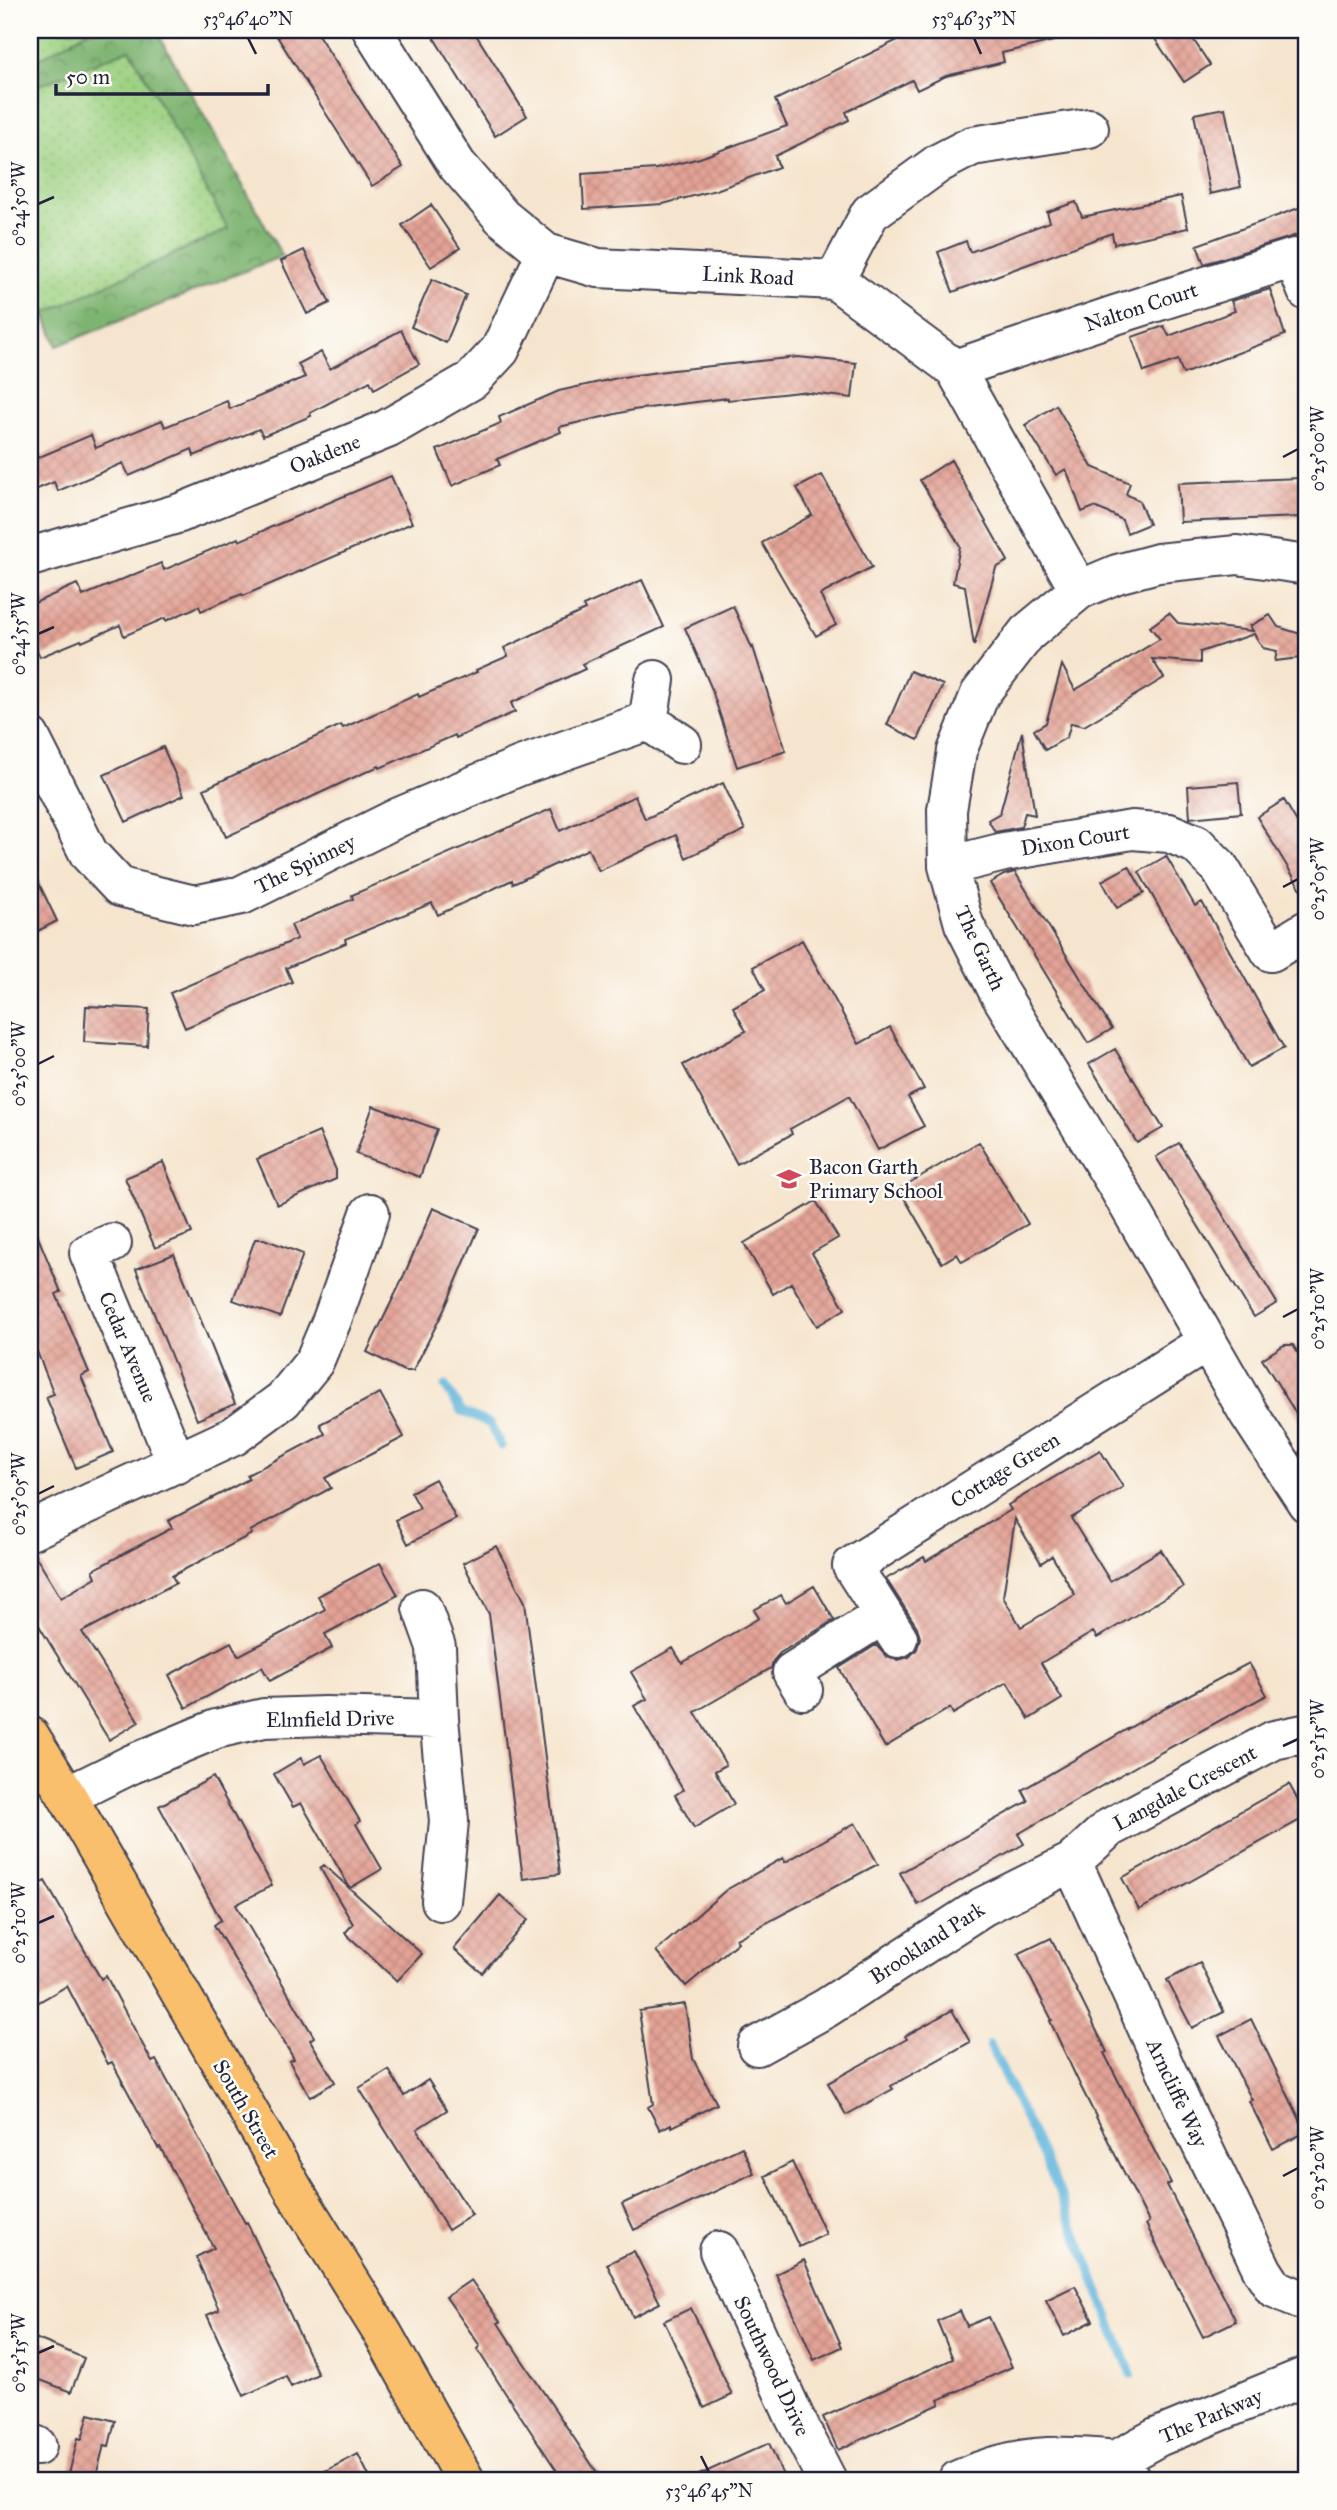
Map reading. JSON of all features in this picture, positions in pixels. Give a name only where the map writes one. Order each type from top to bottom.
[{"type":"main road","name":"South Street","points":[[30,1736],[68,1796],[295,2193],[383,2334],[464,2480]]},
{"type":"street","name":"Link Road","points":[[372,30],[457,165],[502,217],[546,253],[598,268],[835,279]]},
{"type":"street","points":[[1079,590],[955,369],[835,279],[870,214],[939,163],[972,146],[1099,129]]},
{"type":"street","name":"Oakdene","points":[[30,557],[180,513],[387,429],[472,380],[500,351],[546,253]]},
{"type":"street","name":"Nalton Court","points":[[955,369],[1115,314],[1294,258],[1307,291]]},
{"type":"street","name":"The Garth","points":[[1307,565],[1237,555],[1158,563],[1117,574],[1079,590],[1027,633],[980,694],[957,751],[947,810],[947,866],[964,924],[998,991],[1118,1187],[1249,1414],[1307,1503]]},
{"type":"street","points":[[655,680],[648,721],[682,744]]},
{"type":"street","name":"The Spinney","points":[[30,737],[89,854],[120,887],[194,905],[242,895],[411,812],[520,766],[648,721]]},
{"type":"street","name":"Dixon Court","points":[[947,866],[1004,852],[1132,830],[1169,833],[1196,844],[1219,867],[1271,951],[1307,930]]},
{"type":"street","points":[[30,1531],[234,1436],[283,1400],[314,1362],[332,1320],[344,1242],[370,1213]]},
{"type":"street","name":"Cedar Avenue","points":[[112,1243],[89,1254],[177,1464]]},
{"type":"street","name":"Cottage Green","points":[[803,1690],[792,1672],[890,1626],[852,1566],[1207,1342]]},
{"type":"street","points":[[422,1608],[450,1641],[439,1718],[449,1821],[434,1884]]},
{"type":"street","name":"Elmfield Drive","points":[[68,1796],[132,1764],[216,1729],[264,1718],[439,1718]]},
{"type":"street","name":"Langdale Crescent","points":[[1072,1862],[1109,1828],[1274,1740],[1303,1734],[1307,1738]]},
{"type":"street","name":"Brookland Park","points":[[772,2028],[826,2008],[982,1907],[1072,1862]]},
{"type":"street","name":"Arncliffe Way","points":[[1072,1862],[1183,2107],[1263,2271],[1274,2288],[1307,2302]]},
{"type":"street","name":"Southwood Drive","points":[[719,2251],[794,2416],[827,2480]]},
{"type":"street","name":"The Parkway","points":[[1123,2470],[1158,2437],[1307,2376]]},
{"type":"street","points":[[958,2480],[985,2467],[1025,2458],[1063,2455],[1123,2470]]},
{"type":"green space","points":[[30,30],[156,30],[282,256],[57,346],[30,275]]},
{"type":"green space","points":[[90,30],[156,30],[282,256],[57,346],[45,313],[228,229],[130,49],[30,89],[30,64]]},
{"type":"building","points":[[273,30],[315,30],[403,167],[372,186]]},
{"type":"building","points":[[429,30],[473,30],[527,116],[495,136]]},
{"type":"building","points":[[918,30],[1061,30],[1062,39],[1002,53],[1004,62],[946,76],[917,90],[912,80],[846,112],[849,120],[775,156],[779,167],[716,190],[663,204],[584,209],[582,174],[656,169],[700,158],[787,126],[775,100]]},
{"type":"building","points":[[1149,30],[1187,30],[1210,65],[1184,82]]},
{"type":"building","points":[[1225,108],[1241,187],[1210,194],[1194,114]]},
{"type":"building","points":[[1181,196],[1188,228],[1114,244],[1112,233],[953,292],[938,252],[966,241],[970,252],[1050,222],[1047,212],[1076,202],[1082,217]]},
{"type":"building","points":[[431,205],[460,248],[431,267],[402,225]]},
{"type":"building","points":[[1307,205],[1307,232],[1204,264],[1197,245]]},
{"type":"building","points":[[304,250],[330,303],[307,314],[281,261]]},
{"type":"building","points":[[432,279],[466,295],[446,343],[411,327]]},
{"type":"building","points":[[1270,289],[1285,335],[1183,374],[1178,360],[1144,372],[1132,337],[1164,326],[1169,336],[1235,311],[1231,301]]},
{"type":"building","points":[[401,330],[419,364],[374,389],[370,381],[310,413],[311,416],[263,436],[259,429],[194,456],[192,449],[129,476],[123,463],[58,491],[54,482],[30,492],[30,461],[91,435],[96,448],[162,420],[165,427],[227,401],[230,409],[305,377],[298,364],[321,352],[330,369]]},
{"type":"building","points":[[798,357],[856,363],[852,398],[800,392],[633,410],[559,427],[561,432],[497,459],[500,465],[452,486],[437,450],[501,423],[499,417],[559,391],[622,377]]},
{"type":"building","points":[[1056,405],[1092,467],[1130,483],[1126,494],[1139,501],[1149,524],[1127,533],[1122,520],[1111,514],[1094,507],[1082,512],[1066,469],[1056,475],[1025,425]]},
{"type":"building","points":[[951,460],[1008,561],[996,568],[974,646],[965,586],[953,583],[960,546],[920,480]]},
{"type":"building","points":[[822,475],[872,567],[820,595],[836,625],[816,636],[762,543],[812,515],[797,488]]},
{"type":"building","points":[[391,476],[412,523],[243,596],[242,594],[201,611],[199,606],[124,636],[120,625],[40,657],[30,634],[30,605],[77,584],[83,596],[161,563],[164,570]]},
{"type":"building","points":[[1300,478],[1301,517],[1180,522],[1178,483]]},
{"type":"building","points":[[642,580],[664,627],[582,664],[585,669],[511,703],[515,712],[456,738],[455,735],[380,768],[379,766],[226,837],[204,789],[341,725],[343,728],[418,694],[419,697],[477,672],[476,670],[508,656],[504,648],[585,610],[583,606]]},
{"type":"building","points":[[733,606],[753,647],[786,751],[737,767],[711,687],[685,628]]},
{"type":"building","points":[[1169,613],[1178,623],[1253,631],[1250,626],[1270,615],[1278,627],[1307,636],[1307,657],[1275,661],[1277,651],[1263,648],[1254,634],[1200,652],[1200,663],[1152,659],[1164,678],[1084,726],[1071,723],[1067,737],[1045,750],[1034,730],[1046,723],[1062,665],[1075,690],[1160,639],[1150,627]]},
{"type":"building","points":[[910,671],[943,685],[918,740],[887,725]]},
{"type":"building","points":[[1022,732],[1035,815],[1025,813],[1021,827],[995,832],[988,820],[1000,813]]},
{"type":"building","points":[[163,747],[184,795],[126,822],[104,775]]},
{"type":"building","points":[[1238,782],[1241,813],[1190,818],[1188,786]]},
{"type":"building","points":[[723,783],[745,830],[686,858],[676,835],[599,871],[588,849],[513,884],[512,880],[438,915],[432,903],[345,939],[346,943],[286,968],[292,982],[185,1028],[170,993],[297,939],[291,925],[353,899],[352,895],[551,809],[560,831],[635,796],[645,819]]},
{"type":"building","points":[[1284,800],[1307,839],[1307,899],[1257,817]]},
{"type":"building","points":[[1166,856],[1195,906],[1202,902],[1284,1048],[1249,1067],[1139,872]]},
{"type":"building","points":[[30,865],[57,921],[30,935]]},
{"type":"building","points":[[1129,866],[1144,893],[1117,908],[1102,881]]},
{"type":"building","points":[[1015,872],[1112,1029],[1088,1043],[990,883]]},
{"type":"building","points":[[802,940],[859,1044],[890,1027],[924,1089],[908,1097],[924,1126],[878,1150],[849,1096],[790,1129],[792,1134],[737,1164],[683,1065],[746,1031],[733,1007],[765,990],[753,967]]},
{"type":"building","points":[[86,1006],[149,1009],[147,1046],[84,1042]]},
{"type":"building","points":[[1115,1049],[1163,1128],[1137,1143],[1089,1064]]},
{"type":"building","points":[[373,1106],[437,1129],[420,1177],[356,1154]]},
{"type":"building","points":[[319,1132],[336,1170],[336,1179],[277,1205],[257,1159]]},
{"type":"building","points":[[979,1142],[1028,1224],[962,1262],[957,1254],[942,1263],[899,1189]]},
{"type":"building","points":[[1179,1143],[1277,1303],[1254,1317],[1156,1157]]},
{"type":"building","points":[[163,1162],[192,1233],[155,1248],[125,1178]]},
{"type":"building","points":[[816,1201],[838,1238],[812,1253],[845,1309],[817,1326],[791,1283],[773,1294],[744,1243]]},
{"type":"building","points":[[433,1208],[479,1228],[444,1310],[413,1371],[404,1371],[367,1352]]},
{"type":"building","points":[[30,1218],[61,1292],[56,1294],[89,1372],[81,1376],[113,1452],[76,1468],[46,1397],[54,1394],[30,1334]]},
{"type":"building","points":[[255,1239],[264,1239],[303,1254],[280,1317],[233,1300]]},
{"type":"building","points":[[174,1254],[235,1404],[197,1420],[136,1269]]},
{"type":"building","points":[[1284,1345],[1293,1345],[1307,1368],[1307,1431],[1262,1359]]},
{"type":"building","points":[[380,1393],[404,1437],[325,1478],[331,1488],[172,1576],[176,1583],[82,1632],[139,1722],[109,1740],[30,1611],[30,1553],[33,1552],[61,1598],[96,1577],[93,1570],[172,1528],[168,1521],[249,1479],[247,1475],[325,1434],[320,1424]]},
{"type":"building","points":[[1100,1450],[1123,1487],[1071,1518],[1110,1581],[1161,1550],[1183,1587],[1097,1638],[1093,1632],[1041,1663],[1062,1699],[1029,1719],[1007,1682],[953,1714],[950,1708],[885,1747],[839,1668],[876,1645],[887,1657],[898,1660],[909,1657],[917,1649],[920,1638],[917,1627],[886,1579],[924,1557],[926,1561],[1011,1510],[1008,1505]],"holes":[[[1015,1519],[1041,1563],[1052,1556],[1075,1595],[1021,1627],[1003,1597]]]},
{"type":"building","points":[[435,1479],[456,1519],[408,1544],[396,1520],[420,1508],[411,1492]]},
{"type":"building","points":[[496,1546],[525,1602],[560,1874],[523,1879],[489,1614],[463,1563]]},
{"type":"building","points":[[380,1563],[398,1595],[325,1634],[332,1648],[270,1681],[262,1667],[186,1708],[169,1675],[231,1642],[238,1656],[284,1632],[325,1609],[318,1596]]},
{"type":"building","points":[[814,1586],[834,1620],[780,1653],[771,1668],[695,1712],[726,1765],[715,1771],[734,1804],[694,1828],[675,1795],[683,1790],[634,1706],[647,1699],[631,1672],[673,1648],[682,1663],[759,1618],[754,1610],[781,1595],[786,1603]]},
{"type":"building","points":[[1249,1663],[1267,1695],[1018,1834],[1024,1844],[918,1905],[900,1873],[1028,1801],[1022,1790],[1164,1708]]},
{"type":"building","points":[[321,1755],[360,1821],[356,1824],[382,1869],[350,1888],[301,1803],[293,1807],[274,1774],[301,1758],[304,1764]]},
{"type":"building","points":[[213,1777],[272,1885],[236,1905],[314,2037],[310,2040],[335,2082],[310,2097],[289,2061],[294,2059],[214,1925],[221,1920],[159,1806]]},
{"type":"building","points":[[1289,1784],[1307,1816],[1139,1910],[1122,1878]]},
{"type":"building","points":[[855,1823],[878,1864],[736,1939],[738,1942],[686,1986],[656,1951],[726,1890],[783,1858],[785,1862]]},
{"type":"building","points":[[324,1865],[422,1954],[397,1981],[345,1933],[353,1924],[320,1868]]},
{"type":"building","points":[[45,1881],[101,1979],[106,1976],[152,2062],[156,2060],[245,2223],[247,2222],[318,2374],[291,2387],[286,2376],[244,2396],[207,2315],[219,2310],[196,2257],[214,2248],[160,2147],[158,2148],[112,2062],[108,2064],[67,1986],[30,2007],[30,1889]]},
{"type":"building","points":[[500,1895],[528,1920],[482,1973],[454,1949]]},
{"type":"building","points":[[1051,1938],[1107,2052],[1104,2053],[1171,2183],[1167,2185],[1236,2321],[1203,2337],[1146,2224],[1149,2222],[1018,1954]]},
{"type":"building","points":[[1200,1963],[1224,2012],[1192,2028],[1167,1980]]},
{"type":"building","points":[[685,2004],[693,2059],[717,2104],[672,2127],[671,2124],[660,2130],[648,2107],[653,2104],[639,2011]]},
{"type":"building","points":[[952,2010],[970,2042],[891,2086],[893,2089],[846,2115],[828,2083],[907,2039],[905,2036]]},
{"type":"building","points":[[1251,2019],[1306,2132],[1273,2149],[1249,2101],[1252,2100],[1219,2036]]},
{"type":"building","points":[[389,2070],[404,2096],[428,2080],[447,2110],[417,2129],[472,2215],[448,2230],[359,2088]]},
{"type":"building","points":[[742,2147],[754,2173],[634,2230],[622,2204]]},
{"type":"building","points":[[792,2162],[826,2234],[799,2247],[765,2176]]},
{"type":"building","points":[[634,2251],[660,2303],[633,2317],[607,2264]]},
{"type":"building","points":[[804,2260],[842,2347],[814,2360],[776,2274]]},
{"type":"building","points":[[471,2280],[602,2480],[563,2480],[506,2394],[477,2349],[480,2346],[446,2297]]},
{"type":"building","points":[[1075,2286],[1093,2321],[1064,2336],[1046,2300]]},
{"type":"building","points":[[691,2308],[732,2395],[704,2408],[664,2321]]},
{"type":"building","points":[[960,2311],[967,2326],[989,2317],[1012,2367],[938,2400],[940,2404],[838,2450],[823,2417],[953,2359],[937,2321]]},
{"type":"building","points":[[30,2336],[84,2358],[71,2392],[30,2376]]},
{"type":"building","points":[[89,2414],[115,2421],[109,2446],[104,2445],[95,2480],[69,2474],[78,2438],[82,2439]]},
{"type":"building","points":[[769,2443],[783,2475],[770,2480],[688,2480]]},
{"type":"building","points":[[358,2454],[371,2480],[308,2480]]},
{"type":"waterway","points":[[445,1386],[461,1411],[490,1424],[501,1446]]},
{"type":"waterway","points":[[990,2045],[1056,2183],[1131,2374]]},
{"type":"place","name":"Bacon Garth Primary School","points":[[789,1179]]}]
